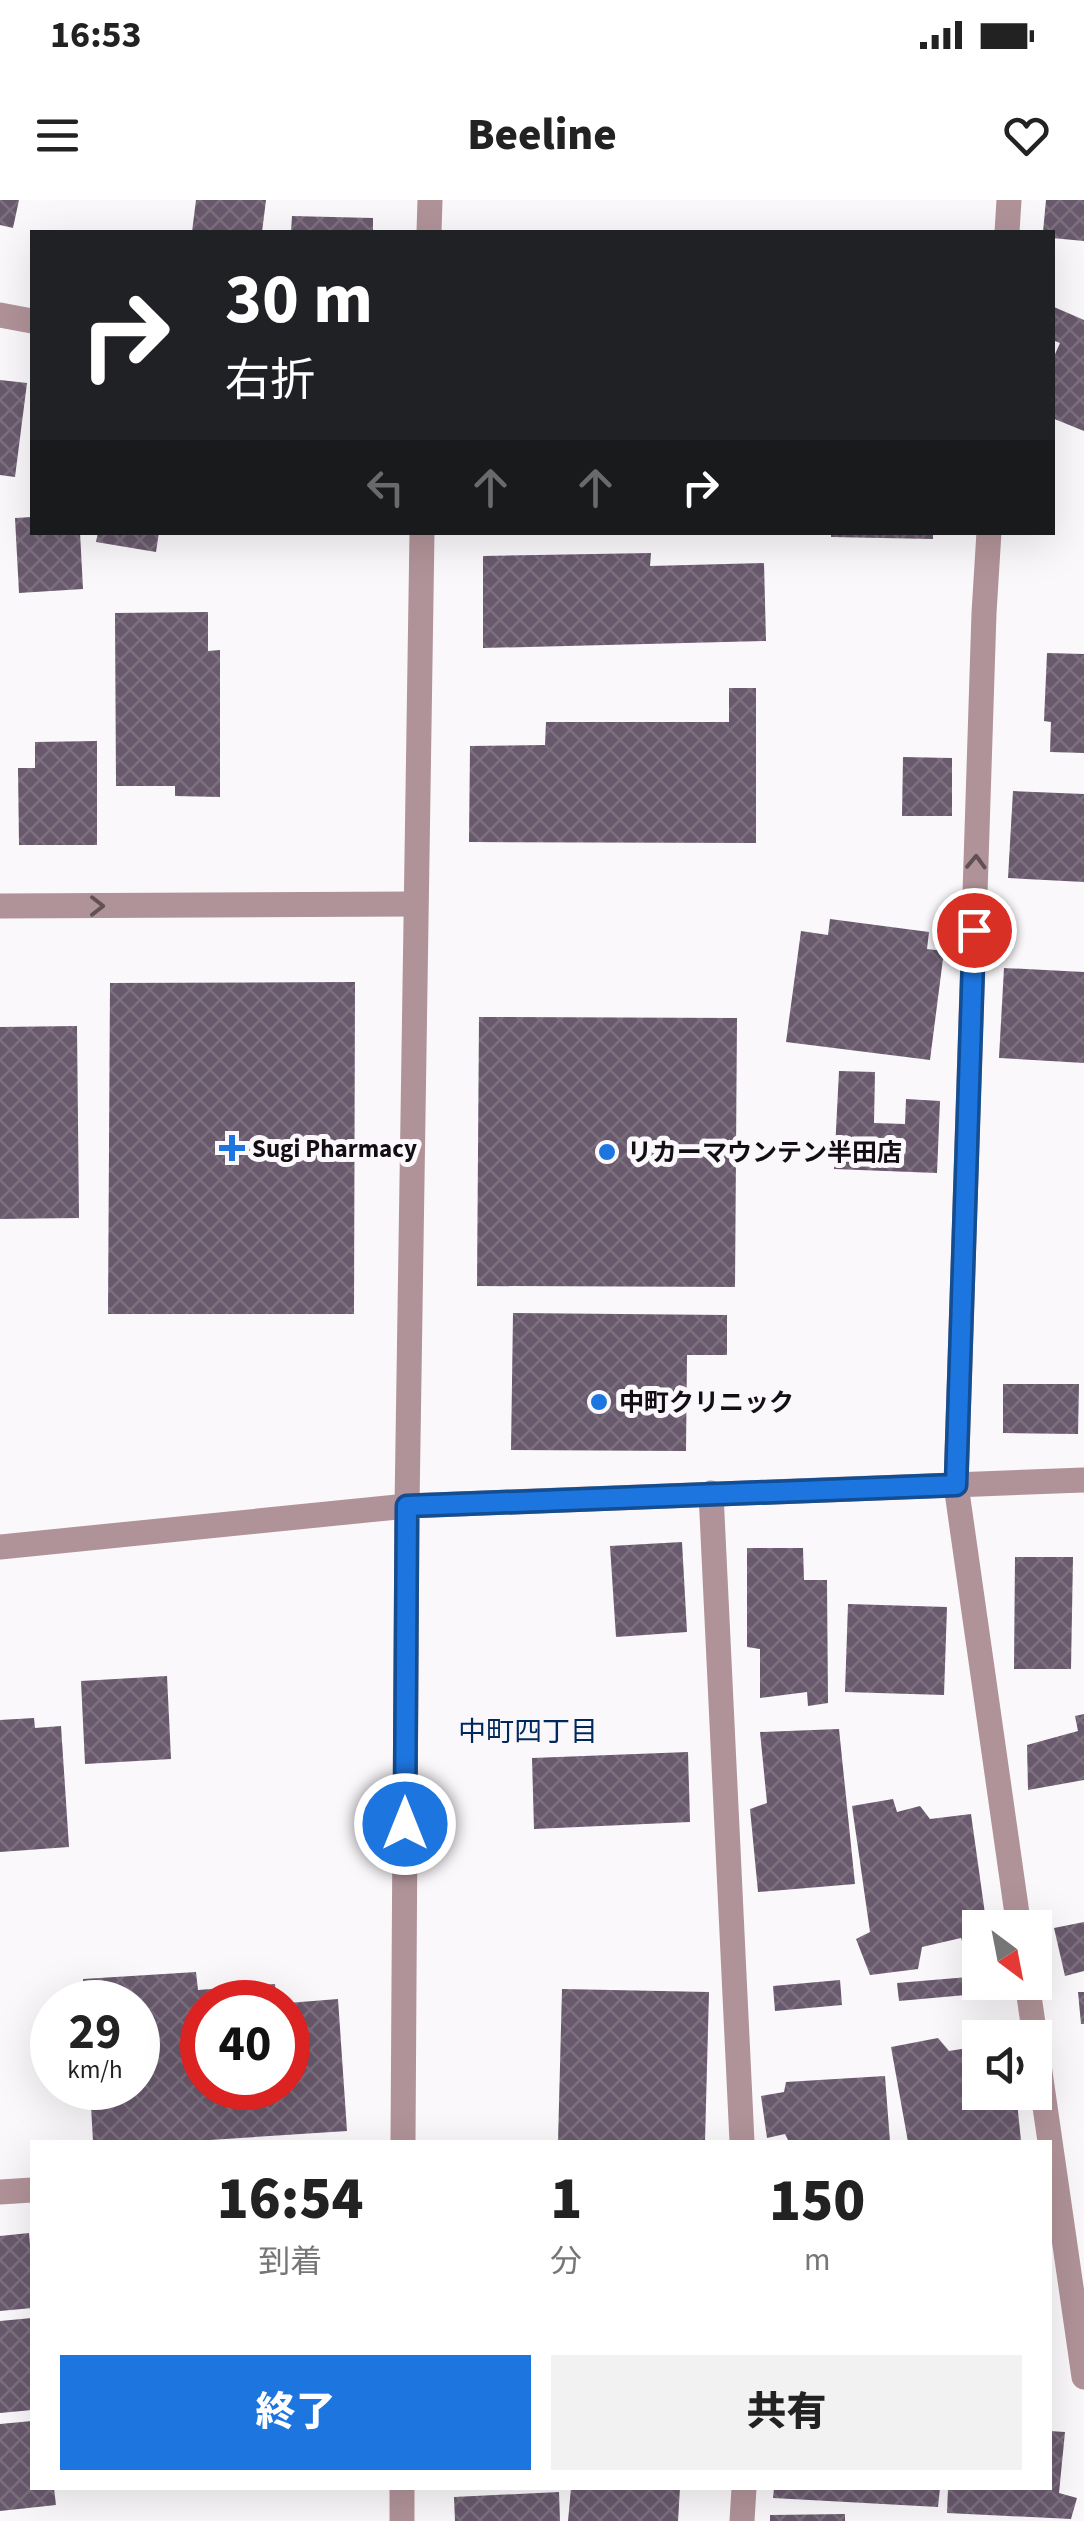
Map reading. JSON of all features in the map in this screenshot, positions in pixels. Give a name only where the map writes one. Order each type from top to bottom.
[{"type":"street","points":[[429,230],[430,200]]},
{"type":"street","points":[[1007,230],[1009,200]]},
{"type":"street","points":[[0,315],[30,321]]},
{"type":"street","points":[[403,2140],[414,904],[422,535]]},
{"type":"street","points":[[988,535],[956,1485],[1017,1910]]},
{"type":"street","points":[[0,906],[414,904]]},
{"type":"street","points":[[0,1547],[407,1506],[1084,1480]]},
{"type":"street","points":[[711,1494],[742,2140]]},
{"type":"street","points":[[1030,2000],[1050,2140]]},
{"type":"street","points":[[1052,2155],[1084,2377]]},
{"type":"street","points":[[0,2192],[30,2190]]},
{"type":"street","points":[[402,2490],[402,2521]]},
{"type":"street","points":[[742,2521],[744,2490]]},
{"type":"building","points":[[0,200],[19,200],[13,228],[0,225]]},
{"type":"building","points":[[196,200],[266,200],[262,230],[192,230]]},
{"type":"building","points":[[1046,200],[1084,200],[1084,241],[1055,238],[1055,230],[1043,230]]},
{"type":"building","points":[[292,216],[373,218],[373,230],[291,230]]},
{"type":"building","points":[[1055,307],[1084,320],[1084,431],[1055,419],[1055,354],[1060,343],[1055,341]]},
{"type":"building","points":[[0,380],[27,383],[15,477],[0,475]]},
{"type":"building","points":[[30,517],[30,535],[80,535],[83,589],[19,593],[15,518]]},
{"type":"building","points":[[97,535],[159,535],[156,552],[96,542]]},
{"type":"building","points":[[933,535],[933,539],[831,537]]},
{"type":"building","points":[[651,553],[650,566],[764,563],[766,641],[483,648],[483,556]]},
{"type":"building","points":[[208,612],[208,651],[220,650],[220,797],[175,796],[175,786],[116,786],[115,613]]},
{"type":"building","points":[[1047,653],[1084,654],[1084,753],[1050,752],[1051,722],[1044,721]]},
{"type":"building","points":[[729,688],[756,688],[756,843],[469,842],[470,746],[545,745],[546,722],[729,722]]},
{"type":"building","points":[[97,741],[97,845],[19,845],[18,768],[35,768],[35,742]]},
{"type":"building","points":[[903,757],[952,758],[952,816],[902,816]]},
{"type":"building","points":[[1013,791],[1084,794],[1084,882],[1008,878]]},
{"type":"building","points":[[830,919],[929,932],[927,949],[944,951],[930,1060],[786,1042],[801,931],[828,935]]},
{"type":"building","points":[[1004,968],[1084,972],[1084,1063],[999,1058]]},
{"type":"building","name":"Sugi Pharmacy","points":[[355,982],[354,1314],[108,1314],[110,983]]},
{"type":"building","name":"リカーマウンテン半田店","points":[[479,1017],[737,1018],[735,1287],[477,1286]]},
{"type":"building","points":[[77,1026],[79,1218],[0,1219],[0,1027]]},
{"type":"building","points":[[839,1071],[875,1072],[874,1123],[905,1124],[906,1099],[940,1101],[937,1173],[834,1169]]},
{"type":"building","name":"中町クリニック","points":[[513,1313],[727,1315],[727,1355],[687,1355],[686,1451],[511,1450]]},
{"type":"building","points":[[1003,1384],[1079,1384],[1078,1434],[1003,1433]]},
{"type":"building","points":[[682,1542],[687,1632],[616,1637],[610,1546]]},
{"type":"building","points":[[747,1548],[803,1548],[804,1580],[827,1580],[828,1703],[808,1706],[807,1692],[760,1698],[760,1649],[747,1647]]},
{"type":"building","points":[[1015,1557],[1073,1557],[1071,1669],[1014,1669]]},
{"type":"building","points":[[848,1604],[947,1607],[944,1695],[845,1692]]},
{"type":"building","points":[[167,1676],[171,1759],[85,1764],[81,1681]]},
{"type":"building","points":[[1084,1714],[1084,1780],[1028,1790],[1027,1745],[1078,1731],[1075,1716]]},
{"type":"building","points":[[34,1718],[35,1728],[61,1726],[69,1847],[0,1852],[0,1720]]},
{"type":"building","points":[[839,1729],[855,1884],[758,1892],[750,1809],[767,1803],[760,1732]]},
{"type":"building","points":[[688,1752],[690,1822],[534,1829],[532,1758]]},
{"type":"building","points":[[893,1799],[897,1812],[920,1806],[930,1819],[971,1814],[984,1910],[962,1910],[962,1941],[961,1938],[922,1947],[918,1969],[870,1975],[856,1939],[870,1932],[852,1806]]},
{"type":"building","points":[[1084,1922],[1084,1971],[1065,1976],[1054,1928]]},
{"type":"building","points":[[196,1972],[197,1980],[180,1980],[180,2110],[310,2110],[310,2001],[338,1999],[347,2131],[210,2140],[93,2140],[91,2110],[160,2110],[160,1980],[83,1980]]},
{"type":"building","points":[[962,1978],[962,1995],[899,2001],[897,1983]]},
{"type":"building","points":[[840,1980],[842,2005],[775,2011],[773,1986]]},
{"type":"building","points":[[562,1989],[709,1992],[705,2140],[558,2140]]},
{"type":"building","points":[[1078,1992],[1084,1992],[1084,2024],[1081,2024]]},
{"type":"building","points":[[938,2038],[949,2051],[962,2049],[962,2110],[1018,2110],[1021,2140],[908,2140],[891,2047]]},
{"type":"building","points":[[885,2076],[890,2140],[788,2140],[785,2134],[767,2138],[761,2096],[784,2092],[786,2082]]},
{"type":"building","points":[[29,2233],[30,2308],[0,2311],[0,2236]]},
{"type":"building","points":[[30,2318],[30,2410],[0,2413],[0,2321]]},
{"type":"building","points":[[30,2421],[30,2490],[54,2490],[56,2505],[0,2511],[0,2424]]},
{"type":"building","points":[[1052,2431],[1065,2432],[1059,2493],[1077,2498],[1071,2519],[947,2513],[948,2490],[1052,2490]]},
{"type":"building","points":[[571,2490],[680,2490],[678,2521],[568,2521]]},
{"type":"building","points":[[774,2490],[940,2490],[938,2507],[773,2498]]},
{"type":"building","points":[[559,2492],[560,2521],[455,2521],[454,2497]]},
{"type":"building","points":[[845,2514],[845,2521],[770,2521],[770,2515]]},
{"type":"place","name":"Sugi Pharmacy","points":[[232,1148]]},
{"type":"place","name":"リカーマウンテン半田店","points":[[607,1152]]},
{"type":"place","name":"中町クリニック","points":[[599,1402]]},
{"type":"district","name":"中町四丁目","points":[[528,1731]]},
{"type":"route","points":[[405,1824],[407,1506],[956,1485],[974,930]]}]
